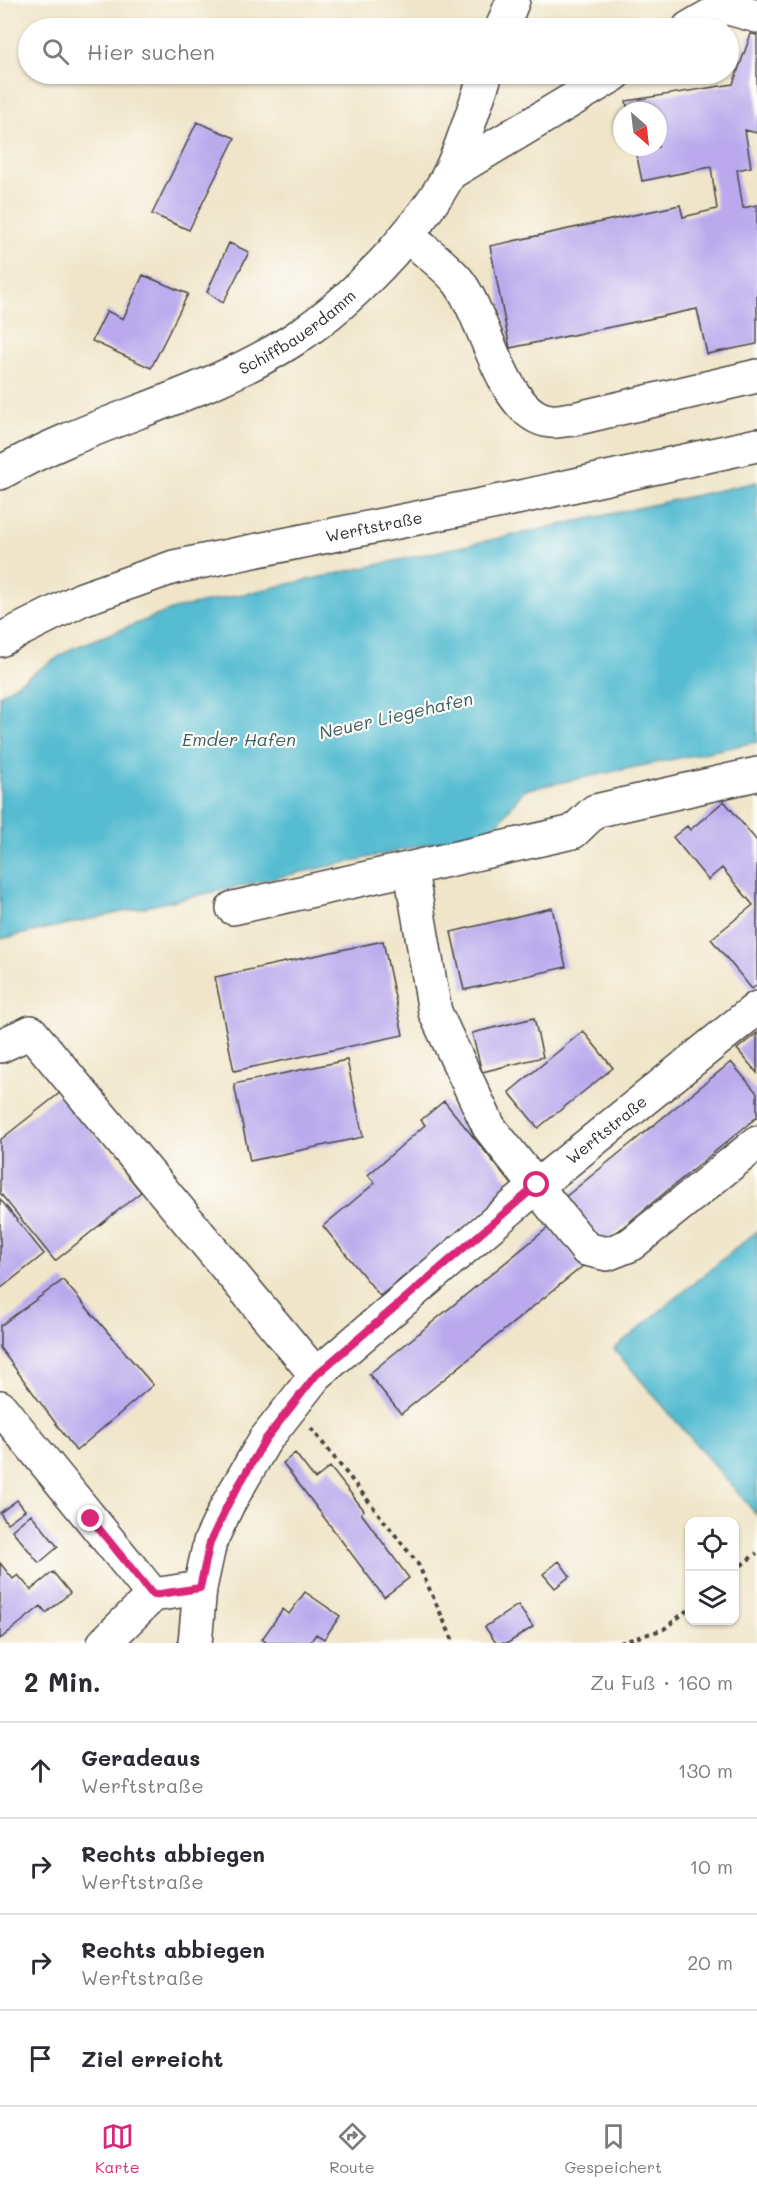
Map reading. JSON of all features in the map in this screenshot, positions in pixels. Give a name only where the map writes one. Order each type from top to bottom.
[{"type":"street","points":[[506,18],[513,0]]},
{"type":"street","points":[[706,18],[725,7],[757,16]]},
{"type":"street","name":"Schiffbauerdamm","points":[[0,473],[64,440],[250,364],[294,340],[333,310],[371,276],[407,235],[450,173],[482,84]]},
{"type":"street","points":[[450,173],[598,84]]},
{"type":"street","points":[[407,235],[458,282],[485,331],[512,393],[523,407],[534,415],[551,421],[574,418],[757,376]]},
{"type":"street","name":"Werftstraße","points":[[0,639],[82,599],[174,567],[521,497],[757,445]]},
{"type":"street","points":[[233,908],[411,871],[573,832],[595,811],[757,774]]},
{"type":"street","points":[[411,871],[435,1012],[489,1127],[586,1249],[607,1254],[630,1245],[757,1143]]},
{"type":"street","name":"Werftstraße","points":[[203,1640],[200,1588],[210,1542],[228,1504],[265,1440],[316,1375],[537,1185],[757,1008]]},
{"type":"street","points":[[0,1046],[32,1032],[316,1375]]},
{"type":"street","points":[[0,1407],[153,1595]]},
{"type":"street","points":[[104,1643],[153,1595],[200,1588]]},
{"type":"path","points":[[293,1405],[418,1564],[454,1643]]},
{"type":"path","points":[[739,1568],[757,1553]]},
{"type":"path","points":[[620,1643],[664,1629],[685,1612]]},
{"type":"water","name":"Emder Hafen","points":[[757,482],[757,742],[524,790],[493,830],[0,939],[0,695],[71,649],[174,609]]},
{"type":"water","points":[[757,1231],[757,1515],[614,1349]]},
{"type":"building","points":[[751,34],[757,35],[757,133],[745,130],[751,167],[737,170],[743,208],[757,205],[757,344],[707,354],[697,309],[510,348],[490,246],[680,205],[683,217],[717,209],[711,167],[642,181],[637,156],[667,156],[667,102],[626,101],[739,84],[739,67]]},
{"type":"building","points":[[197,122],[235,138],[189,230],[152,214]]},
{"type":"building","points":[[229,243],[249,252],[223,303],[207,292]]},
{"type":"building","points":[[143,275],[188,294],[151,368],[92,341],[107,311],[123,319]]},
{"type":"building","points":[[724,801],[757,841],[757,985],[752,989],[711,939],[753,905],[722,868],[708,880],[673,837],[687,826],[690,830]]},
{"type":"building","points":[[552,908],[566,967],[464,990],[451,932]]},
{"type":"building","points":[[383,941],[403,1035],[234,1071],[215,977]]},
{"type":"building","points":[[534,1018],[543,1057],[482,1072],[472,1033]]},
{"type":"building","points":[[583,1031],[613,1068],[538,1128],[509,1092]]},
{"type":"building","points":[[757,1033],[757,1073],[737,1049]]},
{"type":"building","points":[[347,1060],[363,1137],[250,1161],[234,1084]]},
{"type":"building","points":[[731,1062],[757,1093],[757,1117],[601,1245],[564,1198]]},
{"type":"building","points":[[61,1092],[141,1192],[55,1261],[0,1193],[0,1140]]},
{"type":"building","points":[[444,1101],[514,1187],[380,1296],[323,1226],[375,1183],[368,1175],[425,1125],[421,1120]]},
{"type":"building","points":[[0,1199],[44,1254],[0,1289]]},
{"type":"building","points":[[550,1226],[583,1266],[401,1414],[369,1374]]},
{"type":"building","points":[[63,1280],[153,1385],[76,1451],[0,1348],[0,1326]]},
{"type":"building","points":[[295,1453],[315,1479],[330,1467],[364,1510],[361,1513],[409,1578],[384,1597],[283,1463]]},
{"type":"building","points":[[17,1500],[25,1510],[7,1523],[0,1513]]},
{"type":"building","points":[[31,1514],[58,1547],[39,1563],[12,1530]]},
{"type":"building","points":[[559,1561],[570,1576],[555,1588],[543,1574]]},
{"type":"building","points":[[0,1563],[13,1579],[18,1575],[31,1590],[53,1572],[70,1593],[46,1613],[41,1606],[0,1639]]},
{"type":"building","points":[[305,1592],[340,1616],[324,1639],[316,1634],[310,1643],[267,1643],[262,1639],[283,1609],[289,1614]]},
{"type":"building","points":[[518,1605],[533,1627],[508,1643],[496,1643],[485,1627]]},
{"type":"route","points":[[91,1519],[153,1595],[200,1588],[210,1542],[228,1504],[265,1440],[316,1375],[537,1185]]},
{"type":"water label","name":"Neuer Liegehafen","points":[[396,716]]}]
